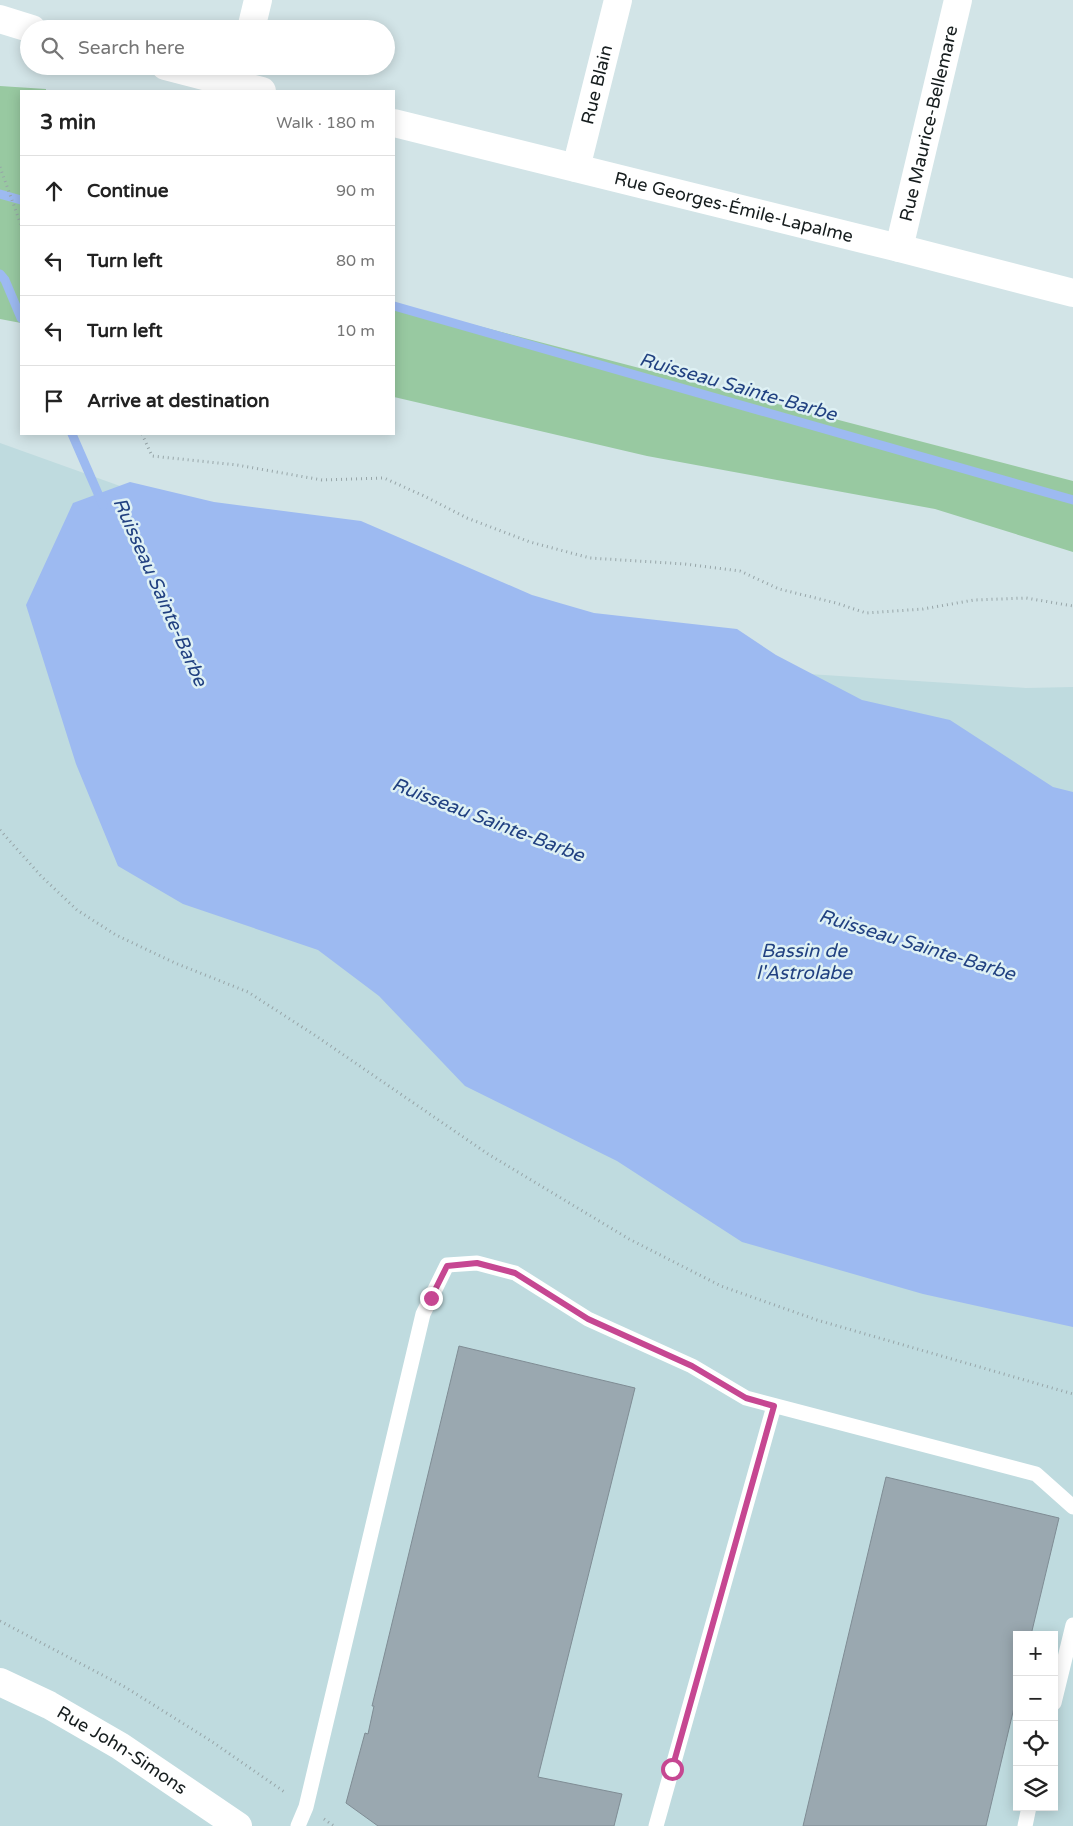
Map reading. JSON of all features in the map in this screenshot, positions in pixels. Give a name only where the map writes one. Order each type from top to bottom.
[{"type":"street","points":[[253,20],[258,0]]},
{"type":"street","name":"Rue Blain","points":[[576,168],[618,0]]},
{"type":"street","name":"Rue Maurice-Bellemare","points":[[899,248],[958,0]]},
{"type":"street","points":[[0,19],[20,25]]},
{"type":"street","points":[[214,75],[247,81]]},
{"type":"street","name":"Rue Georges-Émile-Lapalme","points":[[395,124],[899,248],[1073,293]]},
{"type":"street","name":"Rue John-Simons","points":[[0,1682],[49,1705],[120,1746],[238,1826]]},
{"type":"lane","points":[[298,1826],[306,1807],[422,1314],[447,1266],[477,1263],[515,1273],[588,1319],[692,1366],[746,1398],[1036,1474],[1073,1507]]},
{"type":"lane","points":[[656,1826],[774,1406]]},
{"type":"lane","points":[[1058,1687],[1073,1625]]},
{"type":"lane","points":[[1025,1826],[1028,1811]]},
{"type":"path","points":[[0,167],[20,222]]},
{"type":"path","points":[[142,435],[152,456],[237,465],[322,480],[384,478],[467,518],[530,542],[590,558],[685,564],[740,571],[779,589],[836,603],[866,613],[924,608],[974,600],[1009,598],[1026,598],[1073,606]]},
{"type":"path","points":[[0,830],[40,876],[77,910],[116,935],[175,963],[248,992],[488,1154],[637,1243],[721,1286],[817,1320],[1073,1394]]},
{"type":"path","points":[[0,1622],[125,1687],[211,1741],[334,1826]]},
{"type":"shaded area","points":[[0,443],[360,572],[682,666],[1026,688],[1073,687],[1073,1826],[0,1826]]},
{"type":"green space","points":[[0,86],[46,89],[20,90],[20,323],[0,319]]},
{"type":"green space","points":[[395,304],[1073,481],[1073,552],[935,509],[647,456],[395,397]]},
{"type":"water","name":"Bassin de l'Astrolabe","points":[[130,482],[214,502],[361,521],[532,595],[594,613],[737,629],[776,655],[862,700],[950,720],[1053,787],[1073,792],[1073,1327],[923,1294],[742,1242],[617,1161],[465,1086],[379,996],[318,950],[183,904],[118,866],[76,764],[26,605],[73,503]]},
{"type":"building","points":[[459,1346],[635,1388],[538,1777],[622,1794],[614,1826],[378,1826],[346,1803],[365,1733],[368,1734],[374,1706],[372,1706]]},
{"type":"building","points":[[886,1477],[1059,1518],[1032,1631],[1013,1631],[1013,1712],[986,1826],[803,1826]]},
{"type":"waterway","name":"Ruisseau Sainte-Barbe","points":[[0,194],[20,200]]},
{"type":"waterway","name":"Ruisseau Sainte-Barbe","points":[[0,274],[5,280],[20,316]]},
{"type":"waterway","name":"Ruisseau Sainte-Barbe","points":[[395,306],[1073,500]]},
{"type":"waterway","name":"Ruisseau Sainte-Barbe","points":[[72,435],[103,505]]},
{"type":"route","points":[[431,1298],[447,1266],[477,1263],[515,1273],[588,1319],[692,1366],[746,1398],[774,1406],[672,1769]]}]
